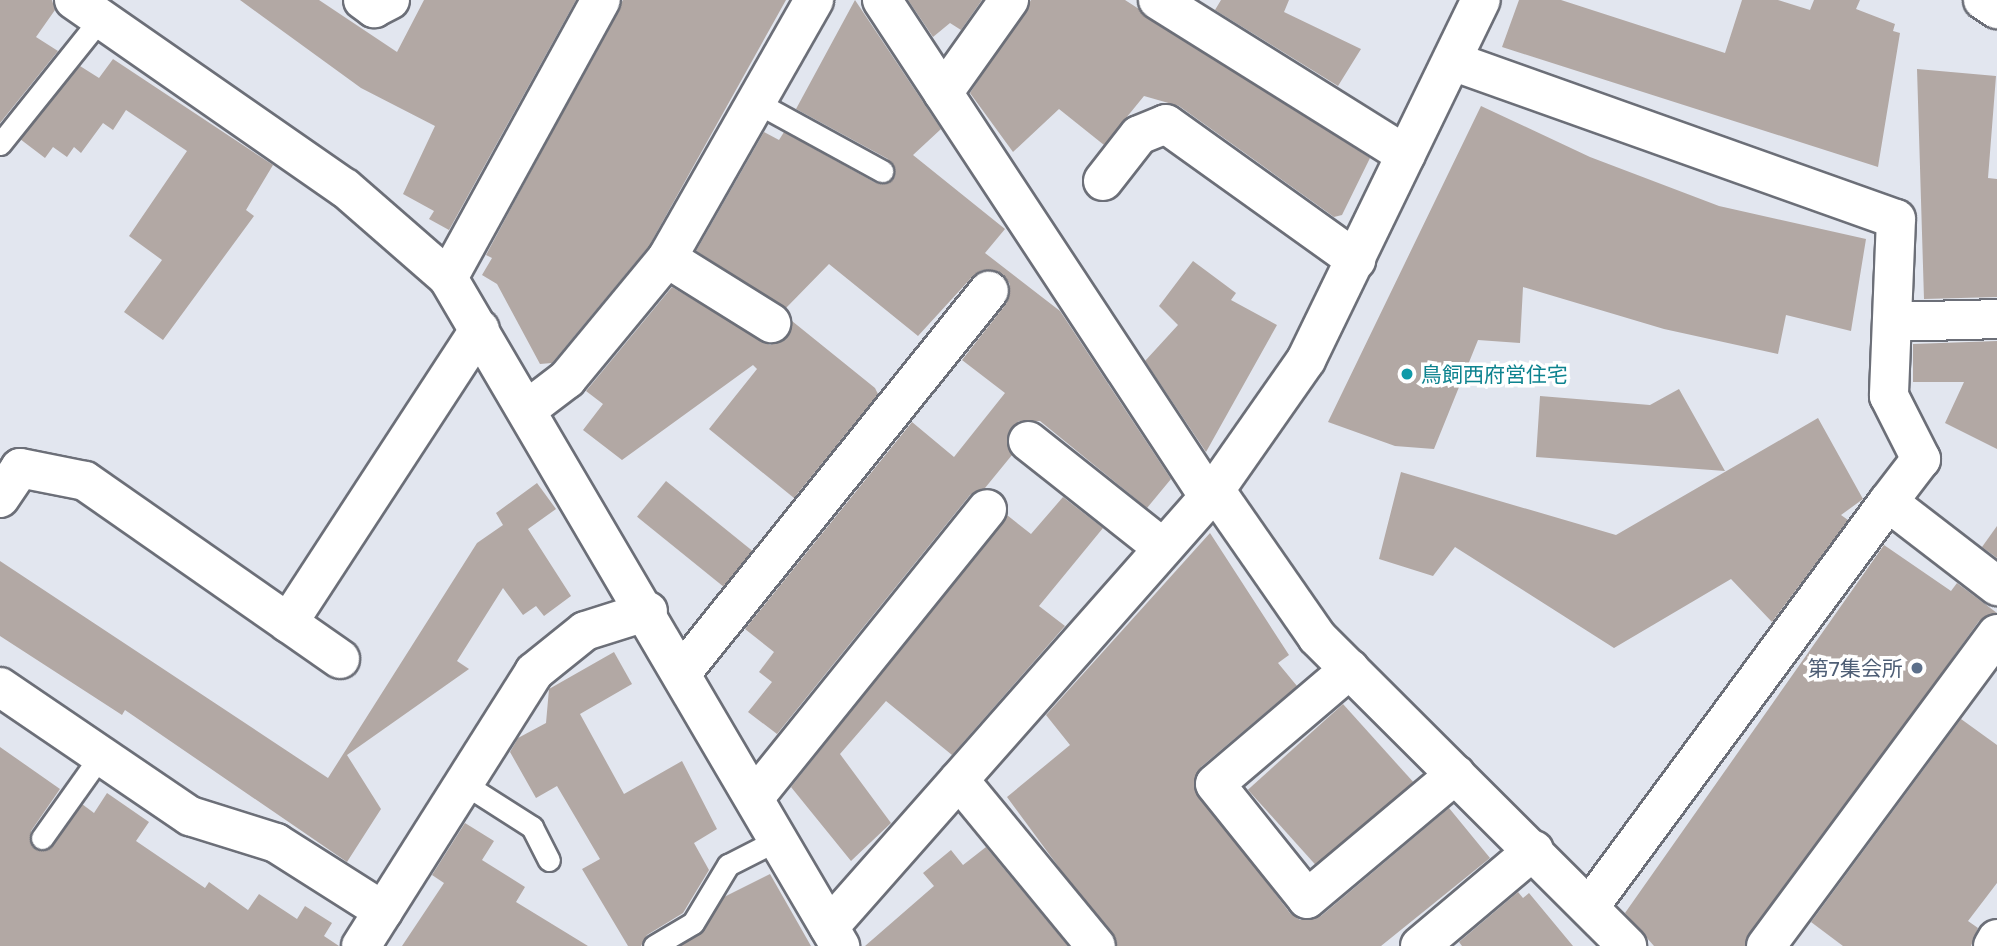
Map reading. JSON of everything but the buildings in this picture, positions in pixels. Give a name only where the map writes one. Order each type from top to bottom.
[{"type":"street","points":[[363,0],[374,8],[390,0]]},
{"type":"street","points":[[448,278],[601,0]]},
{"type":"street","points":[[529,408],[567,379],[667,258],[814,0]]},
{"type":"street","points":[[882,0],[1212,494],[1317,637],[1534,850],[1627,946]]},
{"type":"street","points":[[943,93],[1009,0]]},
{"type":"street","points":[[1158,0],[1406,155]]},
{"type":"street","points":[[87,9],[345,188],[448,278],[529,408],[648,611],[834,937],[958,780],[1212,494],[1306,360],[1406,155],[1455,62],[1481,0]]},
{"type":"street","points":[[1983,0],[1997,9]]},
{"type":"street","points":[[1455,62],[1896,219],[1889,397],[1921,459],[1590,906]]},
{"type":"street","points":[[1103,180],[1139,135],[1167,124],[1356,260]]},
{"type":"street","points":[[667,258],[771,323]]},
{"type":"street","points":[[683,671],[989,291]]},
{"type":"street","points":[[1892,322],[1997,319]]},
{"type":"street","points":[[288,623],[480,328]]},
{"type":"street","points":[[1028,441],[1163,548]]},
{"type":"street","points":[[0,498],[20,468],[85,481],[340,659]]},
{"type":"street","points":[[1888,502],[1997,586]]},
{"type":"street","points":[[754,798],[987,509]]},
{"type":"street","points":[[361,946],[514,698],[550,657],[586,631],[648,611]]},
{"type":"street","points":[[1766,946],[1997,634]]},
{"type":"street","points":[[1350,668],[1215,784],[1307,899],[1456,774]]},
{"type":"street","points":[[0,687],[190,816],[276,843],[383,911]]},
{"type":"street","points":[[958,780],[1096,946]]},
{"type":"street","points":[[1420,946],[1534,850]]},
{"type":"street","points":[[1993,946],[1997,939]]},
{"type":"lane","points":[[0,144],[87,9]]},
{"type":"lane","points":[[756,102],[882,171]]},
{"type":"lane","points":[[42,838],[101,755]]},
{"type":"lane","points":[[463,783],[532,827],[549,860]]},
{"type":"lane","points":[[654,946],[692,923],[728,865],[779,839]]},
{"type":"place","name":"鳥飼西府営住宅","points":[[1407,374]]},
{"type":"place","name":"第7集会所","points":[[1917,668]]}]
